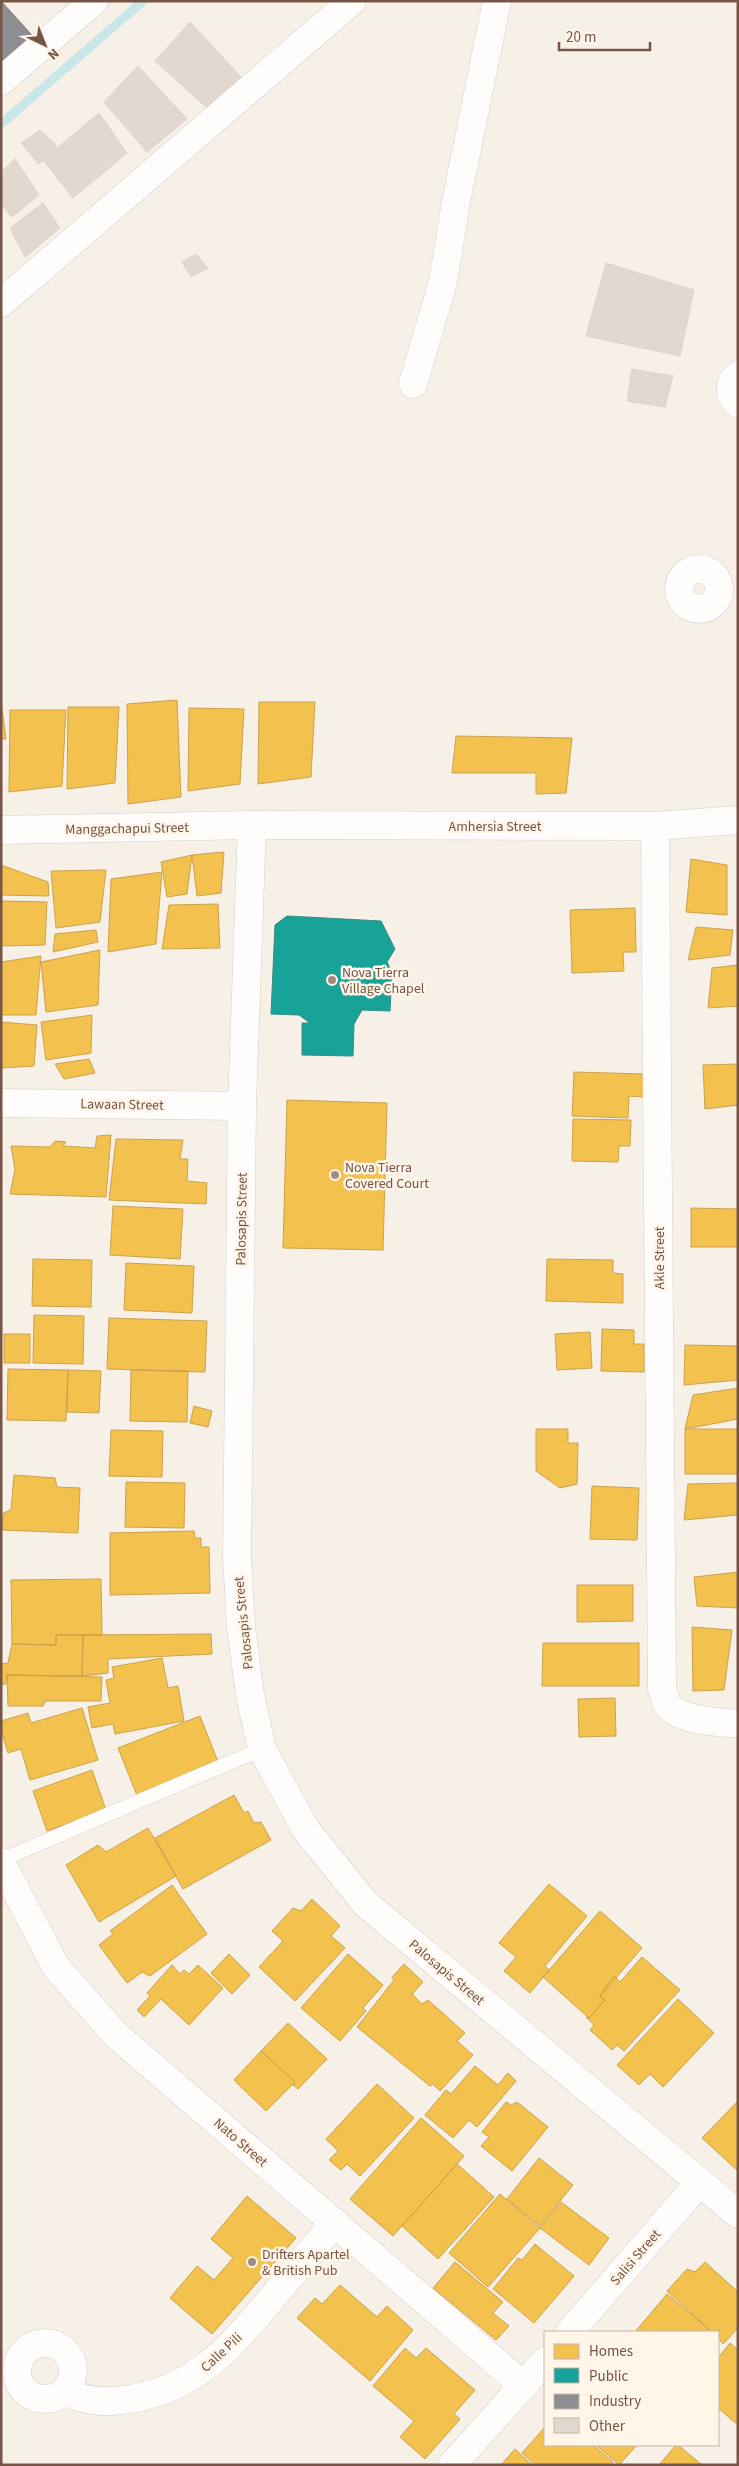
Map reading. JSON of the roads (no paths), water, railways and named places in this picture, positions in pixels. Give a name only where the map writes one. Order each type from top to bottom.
[{"type":"street","points":[[1,81],[94,1]]},
{"type":"street","points":[[1,303],[352,1]]},
{"type":"street","points":[[413,384],[443,282],[456,202],[497,1]]},
{"type":"street","points":[[738,374],[730,386],[731,394],[738,404]]},
{"type":"street","name":"Amhersia Street","points":[[252,825],[655,826],[738,820]]},
{"type":"street","name":"Manggachapui Street","points":[[1,830],[252,825]]},
{"type":"street","name":"Palosapis Street","points":[[252,825],[242,1106],[237,1558],[241,1627],[250,1695],[262,1749],[306,1830],[366,1904],[738,2214]]},
{"type":"street","name":"Akle Street","points":[[655,826],[662,1689],[667,1705],[679,1713],[704,1721],[738,1724]]},
{"type":"street","name":"Lawaan Street","points":[[1,1103],[242,1106]]},
{"type":"street","name":"Nato Street","points":[[1,1861],[56,1967],[116,2034],[524,2386]]},
{"type":"street","name":"Salisi Street","points":[[571,2331],[699,2183]]},
{"type":"street","name":"Calle Pili","points":[[64,2391],[92,2402],[115,2401],[146,2396],[194,2376],[214,2362],[239,2337],[335,2222]]},
{"type":"street","points":[[452,2465],[544,2362]]},
{"type":"lane","points":[[1,1861],[262,1749]]},
{"type":"waterway","points":[[1,124],[143,1]]},
{"type":"place","name":"Nova Tierra Village Chapel","points":[[332,980]]},
{"type":"place","name":"Nova Tierra Covered Court","points":[[335,1175]]},
{"type":"place","name":"Drifters Apartel & British Pub","points":[[252,2262]]}]
